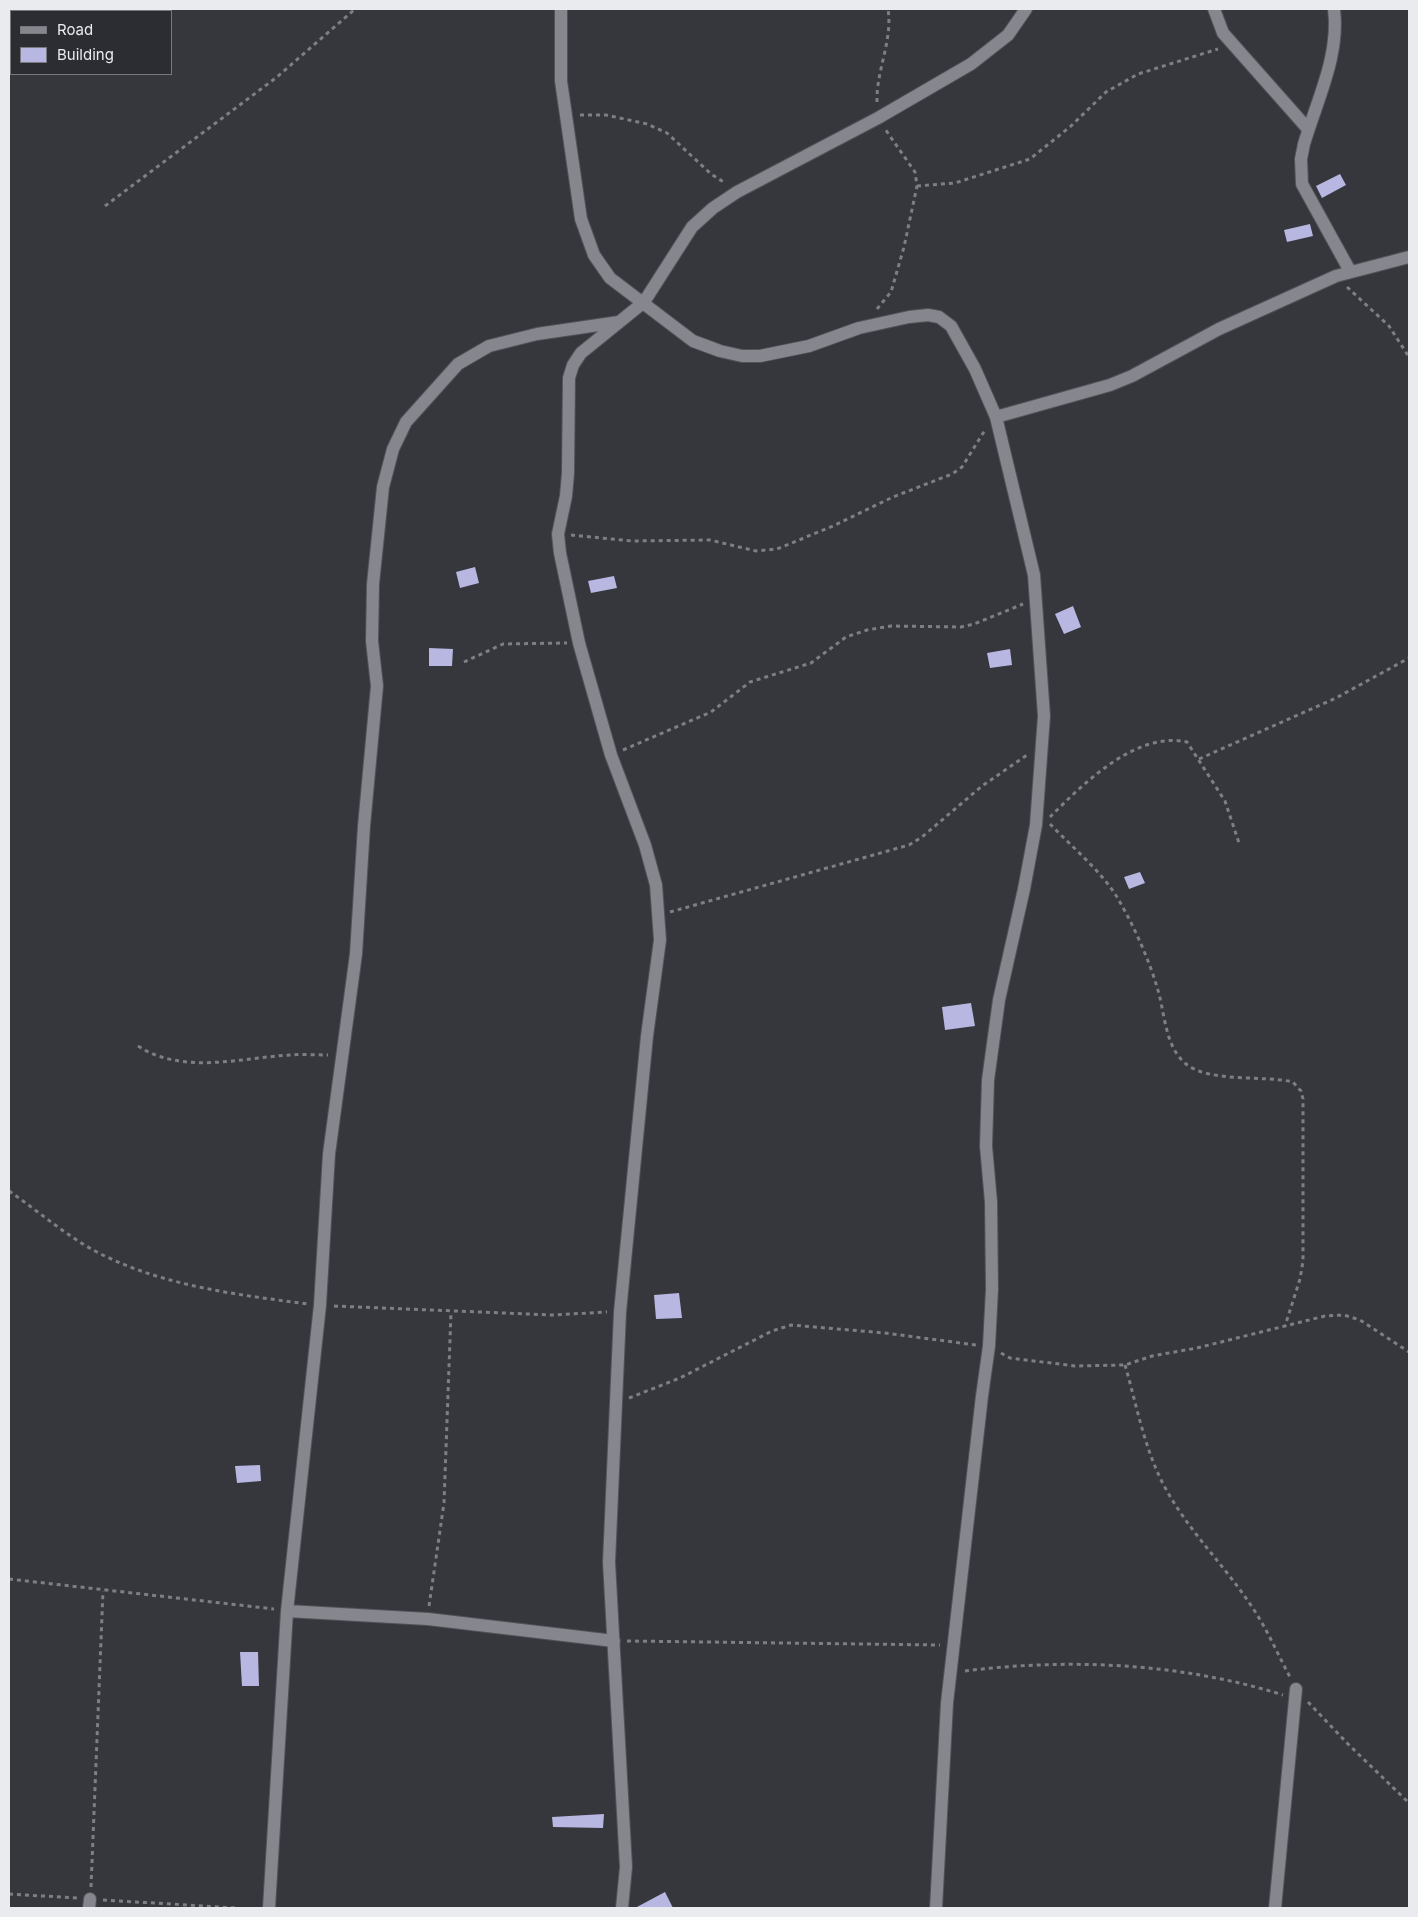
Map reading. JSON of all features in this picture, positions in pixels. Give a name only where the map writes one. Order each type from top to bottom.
[{"type":"street","points":[[561,9],[561,80],[564,114],[580,219],[594,255],[610,278],[694,340],[720,351],[742,356],[760,356],[809,346],[859,328],[909,317],[928,315],[939,317],[951,326],[975,369],[996,417],[1034,575],[1038,598],[1044,716],[1042,745],[1036,825],[1000,1000],[988,1080],[986,1146],[992,1238],[990,1346],[982,1396],[947,1703],[936,1908]]},
{"type":"street","points":[[622,1908],[626,1867],[610,1562],[616,1403],[620,1312],[646,1036],[660,940],[656,885],[645,845],[611,755],[579,644],[560,553],[558,534],[566,488],[569,378],[573,365],[581,353],[644,302],[692,227],[713,208],[737,192],[878,118],[971,64],[1008,35],[1026,9]]},
{"type":"street","points":[[1214,9],[1223,33],[1308,129]]},
{"type":"street","points":[[1334,9],[1336,25],[1333,50],[1308,129],[1301,159],[1302,184],[1350,271]]},
{"type":"street","points":[[996,417],[1110,385],[1132,376],[1219,329],[1336,276],[1409,257]]},
{"type":"street","points":[[269,1908],[287,1611],[320,1306],[329,1154],[356,954],[364,826],[377,686],[372,640],[373,584],[383,486],[393,449],[406,422],[458,364],[489,346],[537,334],[622,321]]},
{"type":"street","points":[[287,1611],[428,1619],[614,1642]]},
{"type":"street","points":[[1275,1908],[1296,1694]]},
{"type":"path","points":[[20,9],[42,9]]},
{"type":"path","points":[[105,206],[277,77],[355,9]]},
{"type":"path","points":[[859,328],[891,292],[904,247],[917,186],[915,172],[878,118],[876,86],[887,36],[888,9]]},
{"type":"path","points":[[917,186],[955,183],[1030,159],[1071,126],[1106,92],[1138,74],[1233,44]]},
{"type":"path","points":[[564,114],[606,116],[648,124],[667,133],[711,174],[737,192]]},
{"type":"path","points":[[1336,276],[1389,326],[1409,357]]},
{"type":"path","points":[[558,534],[632,541],[710,540],[756,551],[777,549],[833,526],[893,497],[952,474],[962,467],[983,432],[996,417]]},
{"type":"path","points":[[611,755],[711,712],[750,682],[811,663],[846,637],[867,630],[890,626],[961,627],[974,624],[1038,598]]},
{"type":"path","points":[[464,662],[503,644],[579,644]]},
{"type":"path","points":[[1199,759],[1336,698],[1409,658]]},
{"type":"path","points":[[1239,843],[1225,801],[1199,759],[1187,742],[1173,739],[1145,745],[1105,768],[1080,788],[1047,820],[1116,896],[1157,986],[1167,1031],[1178,1054],[1186,1064],[1201,1072],[1293,1082],[1301,1091],[1303,1099],[1304,1261],[1284,1327]]},
{"type":"path","points":[[659,915],[910,845],[982,786],[1042,745]]},
{"type":"path","points":[[138,1046],[152,1055],[180,1062],[209,1062],[290,1055],[342,1055]]},
{"type":"path","points":[[9,1191],[91,1249],[108,1258],[162,1278],[217,1292],[320,1306],[552,1315],[620,1312]]},
{"type":"path","points":[[428,1619],[444,1503],[451,1312]]},
{"type":"path","points":[[616,1403],[680,1378],[772,1331],[791,1326],[884,1333],[990,1346],[1010,1358],[1075,1366],[1124,1365],[1152,1356],[1325,1316],[1344,1315],[1360,1320],[1409,1352]]},
{"type":"path","points":[[1124,1365],[1148,1443],[1165,1488],[1184,1519],[1221,1564],[1255,1611],[1296,1694],[1409,1803]]},
{"type":"path","points":[[9,1579],[287,1611]]},
{"type":"path","points":[[90,1903],[103,1591]]},
{"type":"path","points":[[614,1642],[954,1646]]},
{"type":"path","points":[[950,1673],[1018,1664],[1085,1663],[1204,1676],[1296,1694]]},
{"type":"path","points":[[9,1894],[90,1903],[237,1908]]},
{"type":"building","points":[[1340,174],[1346,185],[1322,198],[1316,186]]},
{"type":"building","points":[[1310,224],[1313,236],[1287,242],[1284,230]]},
{"type":"building","points":[[475,567],[479,583],[460,588],[456,572]]},
{"type":"building","points":[[614,576],[617,588],[591,593],[588,581]]},
{"type":"building","points":[[1073,606],[1081,627],[1064,634],[1055,614]]},
{"type":"building","points":[[429,648],[453,649],[452,666],[429,666]]},
{"type":"building","points":[[1010,649],[1012,665],[990,668],[987,653]]},
{"type":"building","points":[[1140,872],[1145,883],[1129,889],[1124,877]]},
{"type":"building","points":[[971,1003],[975,1026],[945,1030],[942,1007]]},
{"type":"building","points":[[679,1293],[682,1318],[656,1319],[654,1295]]},
{"type":"building","points":[[260,1465],[261,1481],[237,1483],[235,1466]]},
{"type":"building","points":[[240,1652],[258,1652],[259,1686],[242,1686]]},
{"type":"building","points":[[604,1814],[603,1828],[553,1827],[552,1817]]},
{"type":"building","points":[[665,1892],[673,1908],[635,1908]]}]
